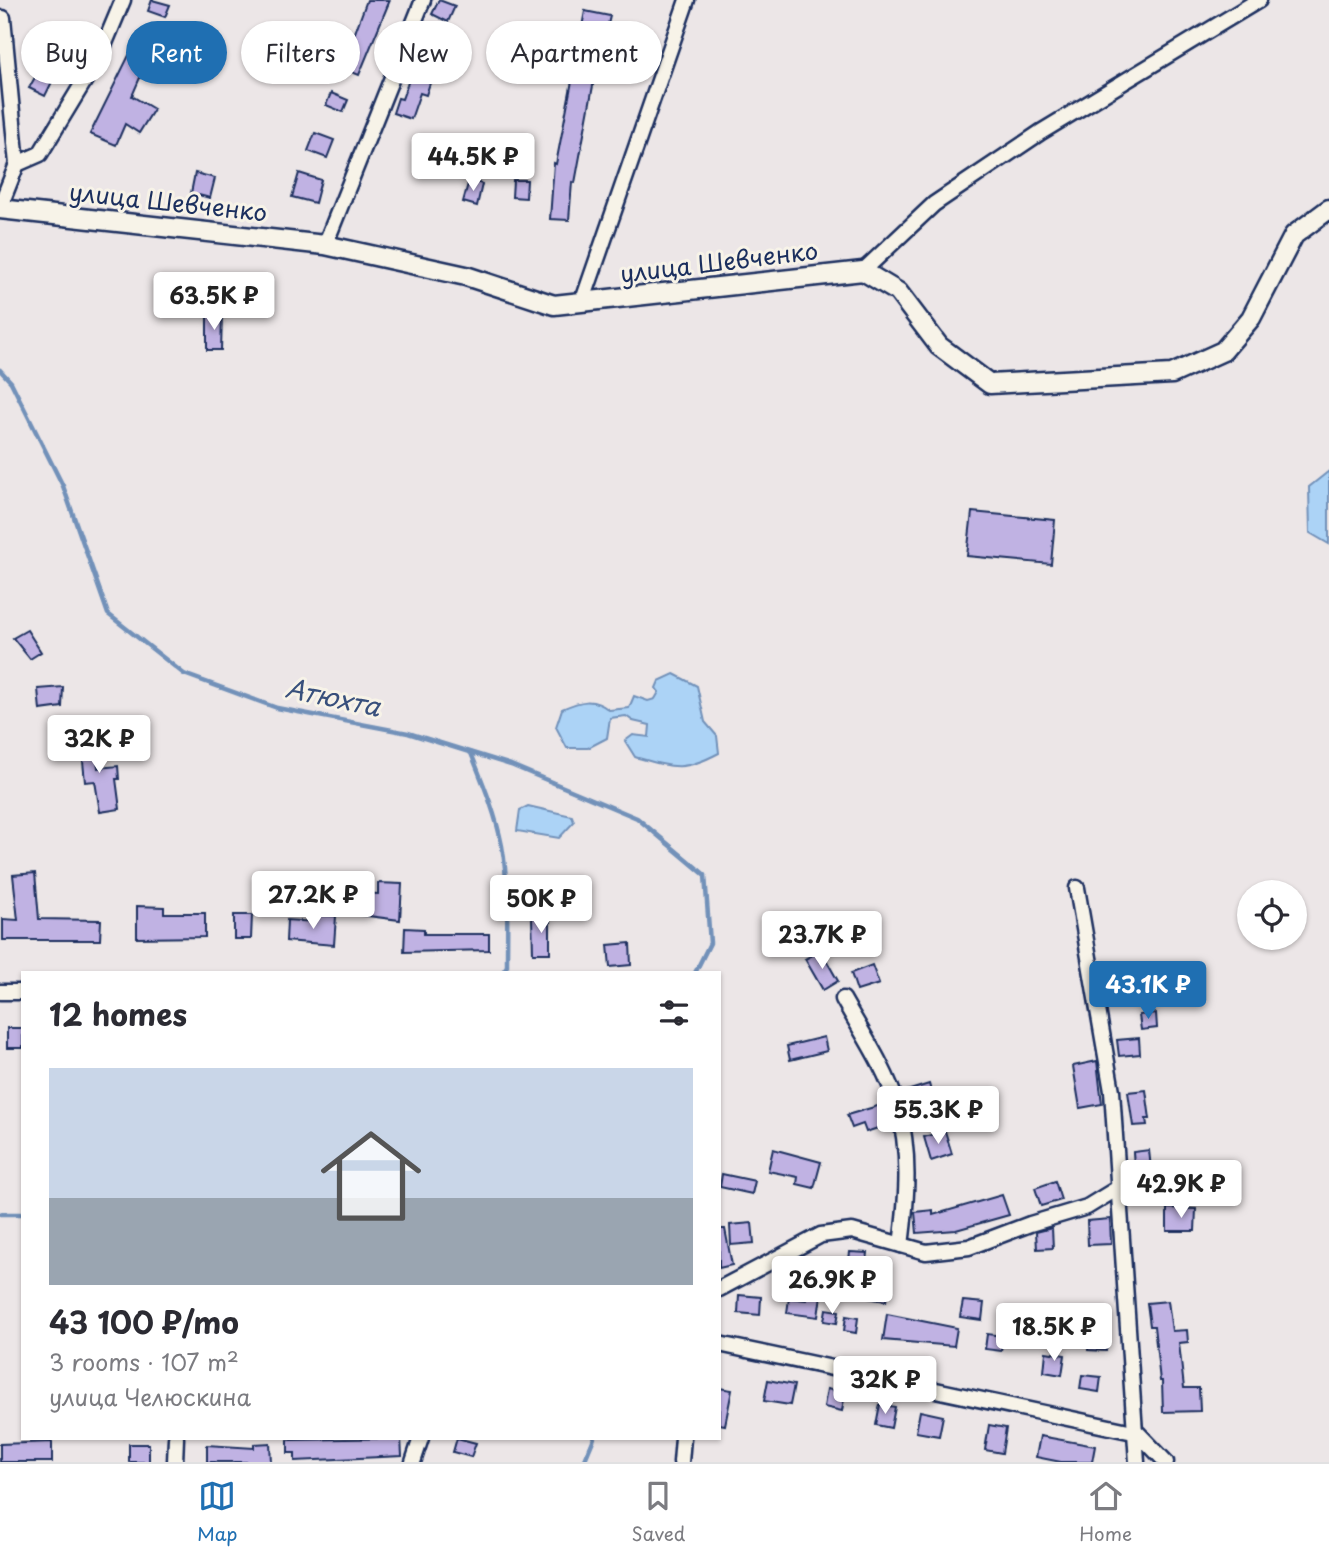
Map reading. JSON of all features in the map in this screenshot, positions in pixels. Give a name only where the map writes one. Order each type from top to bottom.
[{"type":"street","points":[[17,164],[40,154],[100,55],[123,0]]},
{"type":"street","points":[[325,245],[423,0]]},
{"type":"street","points":[[582,303],[687,0]]},
{"type":"street","points":[[1259,0],[1041,132],[934,204],[863,271],[898,292],[939,346],[990,384],[1172,374],[1223,351],[1251,318],[1294,234],[1329,209]]},
{"type":"street","points":[[0,208],[17,164],[3,18]]},
{"type":"street","name":"улица Шевченко","points":[[0,208],[325,245],[466,276],[554,305],[863,271]]},
{"type":"street","points":[[1077,888],[1112,1091],[1138,1462]]},
{"type":"street","points":[[0,992],[21,992]]},
{"type":"street","points":[[843,999],[897,1105],[904,1144],[907,1195],[901,1245]]},
{"type":"street","points":[[721,1288],[821,1235],[852,1231],[926,1252],[969,1247],[1030,1224],[1087,1207],[1118,1188]]},
{"type":"street","points":[[721,1345],[1138,1433],[1166,1462]]},
{"type":"street","points":[[175,1462],[176,1440]]},
{"type":"street","points":[[413,1462],[420,1440]]},
{"type":"street","points":[[681,1462],[684,1440]]},
{"type":"water","points":[[1329,471],[1329,544],[1310,533],[1309,487]]},
{"type":"water","points":[[674,674],[697,686],[705,722],[717,736],[719,753],[687,766],[669,766],[635,757],[625,741],[633,735],[649,737],[650,725],[633,721],[626,716],[610,718],[607,738],[588,748],[567,748],[556,727],[562,709],[586,702],[597,703],[609,710],[629,708],[634,696],[648,701],[655,699],[659,692],[656,688],[659,681]]},
{"type":"water","points":[[528,806],[572,816],[574,822],[559,838],[517,831],[520,810]]},
{"type":"building","points":[[152,0],[170,5],[165,17],[148,11]]},
{"type":"building","points":[[367,0],[390,0],[381,21],[374,21],[374,39],[360,73],[360,21]]},
{"type":"building","points":[[439,0],[455,6],[448,21],[432,14]]},
{"type":"building","points":[[585,11],[610,16],[609,21],[583,21]]},
{"type":"building","points":[[126,61],[126,84],[137,84],[132,96],[154,109],[139,133],[125,124],[116,145],[90,134]]},
{"type":"building","points":[[31,84],[51,84],[45,96],[29,88]]},
{"type":"building","points":[[407,84],[430,84],[426,95],[420,93],[411,119],[393,113],[398,98],[402,99]]},
{"type":"building","points":[[571,84],[593,84],[575,183],[572,182],[569,220],[550,219],[554,163],[556,164]]},
{"type":"building","points":[[331,93],[348,100],[343,112],[326,105]]},
{"type":"building","points":[[315,133],[334,140],[327,158],[308,151]]},
{"type":"building","points":[[195,173],[215,178],[210,198],[191,193]]},
{"type":"building","points":[[299,173],[321,180],[315,203],[292,197]]},
{"type":"building","points":[[469,180],[482,184],[477,206],[463,202]]},
{"type":"building","points":[[513,180],[527,180],[526,198],[512,197]]},
{"type":"building","points":[[207,315],[222,315],[221,350],[207,350]]},
{"type":"building","points":[[972,512],[1055,520],[1051,564],[967,556]]},
{"type":"building","points":[[27,630],[41,652],[30,659],[13,638]]},
{"type":"building","points":[[63,687],[62,707],[40,710],[38,689]]},
{"type":"building","points":[[95,737],[98,768],[118,766],[119,779],[116,779],[120,809],[100,812],[95,781],[85,782],[82,751],[76,751],[75,738]]},
{"type":"building","points":[[35,873],[39,919],[101,920],[100,940],[3,940],[3,919],[18,920],[13,875]]},
{"type":"building","points":[[378,883],[402,884],[400,920],[345,913],[346,892],[378,894]]},
{"type":"building","points":[[256,894],[272,895],[272,915],[255,915]]},
{"type":"building","points":[[137,906],[164,907],[164,913],[205,913],[205,937],[137,938]]},
{"type":"building","points":[[234,915],[252,915],[251,939],[234,939]]},
{"type":"building","points":[[315,915],[336,916],[334,945],[286,941],[287,920],[315,922]]},
{"type":"building","points":[[532,917],[550,917],[550,953],[533,953]]},
{"type":"building","points":[[405,928],[424,929],[424,934],[489,934],[489,950],[404,952]]},
{"type":"building","points":[[630,943],[631,965],[610,967],[608,945]]},
{"type":"building","points":[[816,953],[820,961],[825,958],[838,981],[823,990],[805,959]]},
{"type":"building","points":[[872,965],[879,984],[857,991],[851,973]]},
{"type":"building","points":[[1156,1013],[1157,1028],[1141,1030],[1139,1015]]},
{"type":"building","points":[[7,1028],[21,1028],[21,1048],[7,1048]]},
{"type":"building","points":[[824,1037],[827,1051],[790,1060],[787,1046]]},
{"type":"building","points":[[1139,1038],[1140,1054],[1119,1056],[1117,1040]]},
{"type":"building","points":[[1097,1061],[1102,1104],[1080,1108],[1073,1066]]},
{"type":"building","points":[[929,1084],[935,1105],[914,1112],[907,1091]]},
{"type":"building","points":[[1146,1090],[1150,1119],[1146,1119],[1147,1125],[1133,1126],[1128,1092]]},
{"type":"building","points":[[881,1105],[887,1125],[866,1132],[863,1124],[852,1128],[847,1115]]},
{"type":"building","points":[[945,1131],[952,1154],[931,1161],[924,1137]]},
{"type":"building","points":[[773,1149],[821,1162],[814,1188],[797,1184],[798,1177],[768,1171]]},
{"type":"building","points":[[1149,1150],[1152,1178],[1135,1180],[1133,1152]]},
{"type":"building","points":[[722,1174],[755,1181],[752,1194],[721,1187]]},
{"type":"building","points":[[1055,1181],[1061,1200],[1041,1206],[1035,1188]]},
{"type":"building","points":[[1002,1195],[1009,1215],[956,1230],[917,1233],[915,1212],[933,1210],[933,1215]]},
{"type":"building","points":[[1167,1208],[1196,1209],[1195,1231],[1167,1231]]},
{"type":"building","points":[[1110,1219],[1111,1244],[1088,1245],[1087,1221]]},
{"type":"building","points":[[752,1223],[754,1243],[731,1245],[730,1225]]},
{"type":"building","points":[[1052,1228],[1053,1248],[1037,1249],[1036,1232]]},
{"type":"building","points":[[721,1229],[725,1229],[732,1265],[721,1268]]},
{"type":"building","points":[[850,1252],[868,1253],[865,1276],[847,1274]]},
{"type":"building","points":[[810,1273],[824,1274],[818,1317],[787,1313],[789,1298],[806,1300]]},
{"type":"building","points":[[869,1284],[888,1287],[886,1301],[867,1298]]},
{"type":"building","points":[[739,1295],[761,1297],[760,1315],[738,1313]]},
{"type":"building","points":[[963,1301],[984,1303],[982,1320],[960,1317]]},
{"type":"building","points":[[1168,1301],[1172,1331],[1187,1330],[1188,1342],[1179,1343],[1184,1388],[1199,1388],[1200,1411],[1163,1412],[1162,1381],[1154,1326],[1150,1326],[1147,1303]]},
{"type":"building","points":[[826,1309],[839,1311],[837,1323],[824,1321]]},
{"type":"building","points":[[887,1314],[957,1328],[954,1346],[883,1340]]},
{"type":"building","points":[[846,1316],[858,1318],[856,1333],[844,1331]]},
{"type":"building","points":[[1089,1332],[1107,1333],[1106,1351],[1088,1350]]},
{"type":"building","points":[[987,1334],[1003,1336],[1001,1351],[985,1349]]},
{"type":"building","points":[[1046,1352],[1065,1355],[1062,1375],[1044,1372]]},
{"type":"building","points":[[1082,1375],[1101,1377],[1099,1392],[1080,1389]]},
{"type":"building","points":[[768,1380],[794,1385],[790,1405],[764,1401]]},
{"type":"building","points":[[721,1388],[732,1390],[725,1425],[721,1424]]},
{"type":"building","points":[[827,1389],[845,1393],[842,1411],[824,1407]]},
{"type":"building","points":[[880,1404],[895,1407],[891,1428],[876,1425]]},
{"type":"building","points":[[920,1411],[943,1416],[939,1436],[916,1432]]},
{"type":"building","points":[[989,1425],[1006,1428],[1002,1453],[985,1450]]},
{"type":"building","points":[[1040,1436],[1095,1446],[1092,1462],[1061,1462],[1036,1457]]},
{"type":"building","points":[[288,1440],[401,1440],[402,1456],[295,1461],[295,1453],[288,1453]]},
{"type":"building","points":[[456,1440],[476,1443],[471,1457],[453,1452]]},
{"type":"building","points":[[52,1442],[52,1462],[0,1462],[0,1444]]},
{"type":"building","points":[[270,1443],[271,1462],[207,1462],[207,1445],[254,1448],[254,1444]]},
{"type":"building","points":[[129,1444],[149,1444],[149,1462],[129,1462]]},
{"type":"waterway","name":"Атюхта","points":[[0,370],[11,382],[63,486],[108,614],[184,674],[277,708],[408,733],[511,765],[637,818],[705,875],[710,943],[696,971]]},
{"type":"waterway","points":[[471,753],[493,810],[504,861],[507,966],[503,971]]},
{"type":"waterway","points":[[0,1214],[21,1214]]},
{"type":"waterway","name":"Атюхта","points":[[584,1462],[593,1440]]}]
